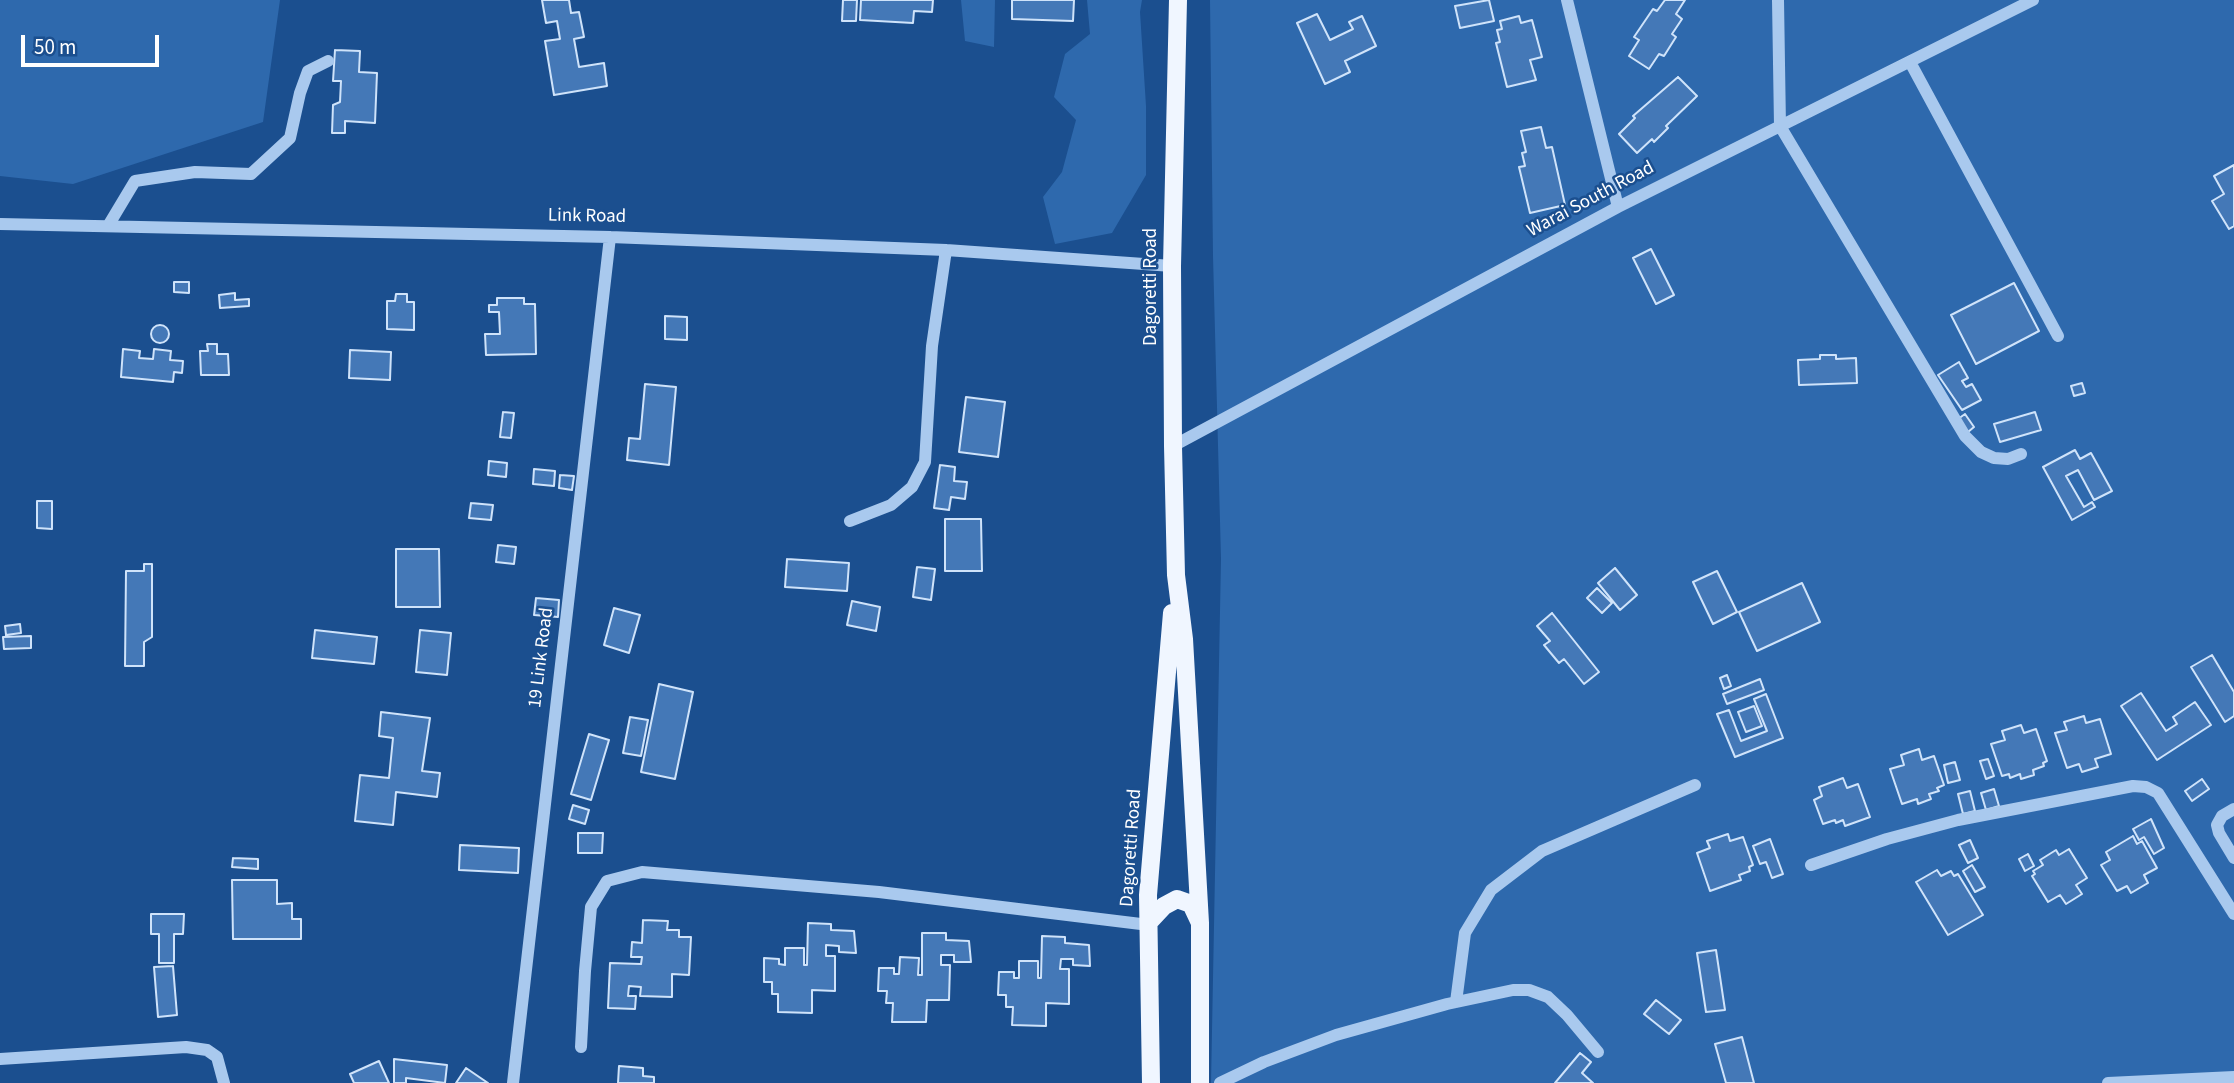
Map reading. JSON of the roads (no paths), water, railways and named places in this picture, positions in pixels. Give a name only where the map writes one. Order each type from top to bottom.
[{"type":"main road","name":"Dagoretti Road","points":[[1151,1083],[1148,895],[1175,575],[1172,266],[1178,0]]},
{"type":"main road","name":"Dagoretti Road","points":[[1175,575],[1184,639],[1200,923],[1200,1083]]},
{"type":"main road","points":[[1149,923],[1164,906],[1177,899],[1191,904],[1200,923]]},
{"type":"street","points":[[1567,0],[1618,207]]},
{"type":"street","points":[[1778,0],[1780,126],[1965,436],[1981,452],[1994,458],[2008,459],[2021,454]]},
{"type":"street","name":"Warai South Road","points":[[1173,446],[1618,207],[2033,0]]},
{"type":"street","points":[[108,226],[135,181],[195,172],[251,174],[290,138],[299,93],[308,71],[328,61]]},
{"type":"street","points":[[1910,62],[2058,336]]},
{"type":"street","name":"Link Road","points":[[0,224],[610,237],[946,250],[1172,266]]},
{"type":"street","name":"19 Link Road","points":[[513,1083],[610,237]]},
{"type":"street","points":[[850,521],[891,505],[912,487],[925,462],[932,346],[946,250]]},
{"type":"street","points":[[1456,1002],[1465,933],[1491,890],[1542,851],[1695,785]]},
{"type":"street","points":[[1811,865],[1887,839],[1958,820],[2133,786],[2158,793],[2234,914]]},
{"type":"street","points":[[2234,809],[2222,816],[2217,825],[2234,858]]},
{"type":"street","points":[[581,1047],[584,971],[591,907],[607,881],[642,872],[879,892],[1149,923]]},
{"type":"street","points":[[1220,1083],[1264,1062],[1336,1035],[1456,1002],[1513,990],[1529,990],[1548,997],[1598,1052]]},
{"type":"street","points":[[0,1059],[186,1047],[207,1050],[217,1057],[223,1083]]},
{"type":"street","points":[[2108,1083],[2234,1077]]}]
